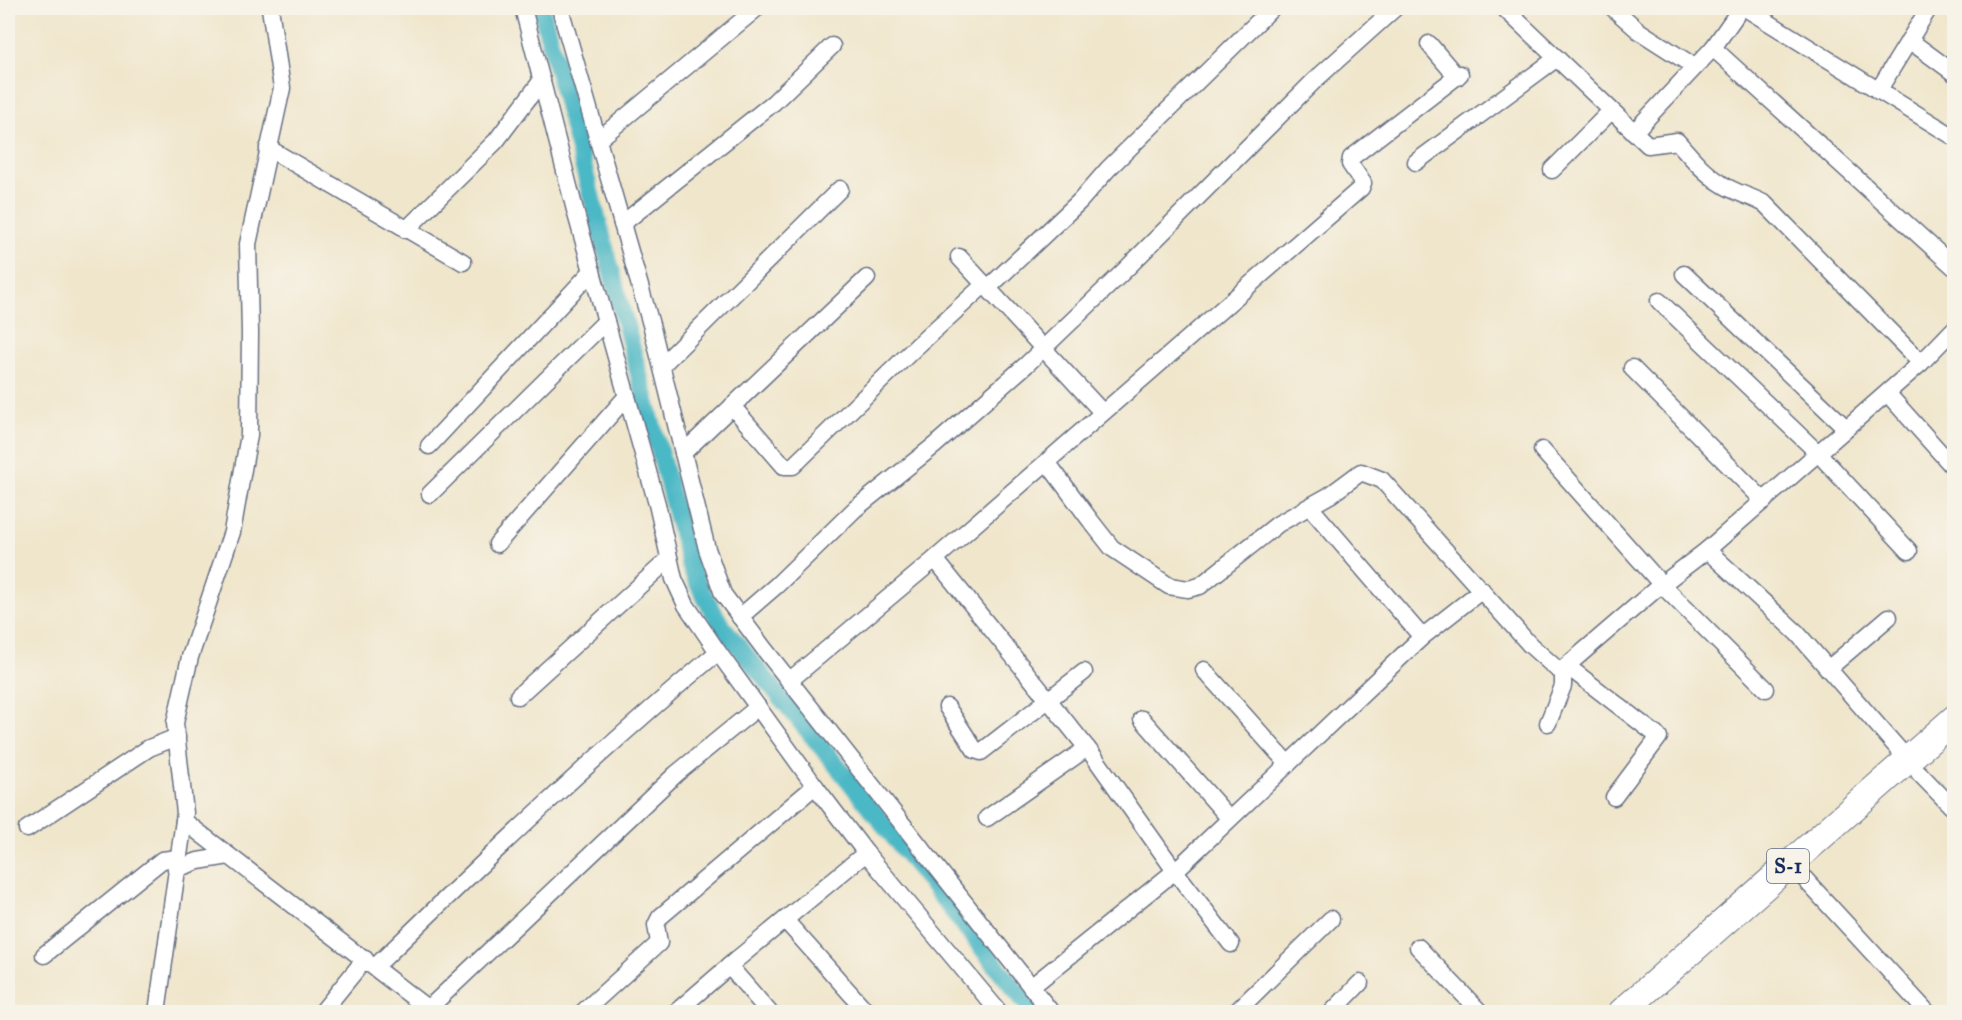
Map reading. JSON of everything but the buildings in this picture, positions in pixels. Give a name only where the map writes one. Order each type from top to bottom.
[{"type":"main road","name":"S-1","points":[[1622,1012],[1802,876],[1913,766],[1954,719]]},
{"type":"main road","name":"S-1","points":[[1647,1012],[1707,948],[1913,766],[1954,741]]},
{"type":"street","points":[[157,1012],[185,813],[175,723],[190,657],[232,532],[249,435],[248,244],[282,88],[270,8]]},
{"type":"street","points":[[523,8],[592,271],[657,504],[674,579],[686,605],[815,786],[866,853],[999,1012]]},
{"type":"street","points":[[560,8],[662,365],[707,549],[723,594],[1051,1012]]},
{"type":"street","points":[[598,140],[757,8]]},
{"type":"street","points":[[732,406],[784,466],[793,466],[917,346],[1080,201],[1131,146],[1272,8]]},
{"type":"street","points":[[740,617],[777,585],[855,509],[935,445],[1043,348],[1315,80],[1395,8]]},
{"type":"street","points":[[1504,8],[1648,145],[1677,141],[1722,184],[1765,204],[1921,363]]},
{"type":"street","points":[[1613,8],[1639,31],[1695,67]]},
{"type":"street","points":[[1634,132],[1713,48],[1743,8],[1954,137]]},
{"type":"street","points":[[1878,91],[1929,8]]},
{"type":"street","points":[[1909,40],[1954,73]]},
{"type":"street","points":[[789,681],[1047,462],[1361,188],[1363,183],[1350,164],[1351,158],[1459,75],[1429,44]]},
{"type":"street","points":[[622,224],[773,104],[832,46]]},
{"type":"street","points":[[1713,48],[1954,267]]},
{"type":"street","points":[[1416,162],[1557,58]]},
{"type":"street","points":[[406,230],[496,141],[542,80]]},
{"type":"street","points":[[1552,170],[1611,111]]},
{"type":"street","points":[[268,148],[462,262]]},
{"type":"street","points":[[662,365],[840,189]]},
{"type":"street","points":[[959,257],[1102,412]]},
{"type":"street","points":[[429,446],[592,271]]},
{"type":"street","points":[[1684,274],[1846,428]]},
{"type":"street","points":[[683,453],[867,278]]},
{"type":"street","points":[[1659,301],[1818,453],[1909,551]]},
{"type":"street","points":[[430,494],[606,321]]},
{"type":"street","points":[[1047,462],[1112,548],[1169,586],[1188,589],[1200,586],[1278,524],[1330,495],[1361,472],[1382,480],[1530,645],[1557,669],[1565,668],[1764,501],[1921,363],[1954,329]]},
{"type":"street","points":[[1632,368],[1764,501]]},
{"type":"street","points":[[1887,393],[1954,468]]},
{"type":"street","points":[[497,544],[627,396]]},
{"type":"street","points":[[1542,450],[1662,585],[1766,689]]},
{"type":"street","points":[[1310,507],[1422,637]]},
{"type":"street","points":[[1707,550],[1797,633],[1913,766],[1954,809]]},
{"type":"street","points":[[935,558],[1087,748],[1174,871],[1231,944]]},
{"type":"street","points":[[518,696],[669,559]]},
{"type":"street","points":[[1031,987],[1174,871],[1422,637],[1482,590]]},
{"type":"street","points":[[1828,669],[1889,617]]},
{"type":"street","points":[[322,1012],[370,963],[676,687],[718,652]]},
{"type":"street","points":[[1548,723],[1563,686],[1565,668]]},
{"type":"street","points":[[1565,668],[1659,737],[1614,797]]},
{"type":"street","points":[[1204,670],[1288,764]]},
{"type":"street","points":[[947,707],[975,750],[981,752],[1084,672]]},
{"type":"street","points":[[184,821],[430,1011],[676,774],[758,707]]},
{"type":"street","points":[[1142,719],[1228,818]]},
{"type":"street","points":[[27,829],[149,748],[177,737]]},
{"type":"street","points":[[987,818],[1087,748]]},
{"type":"street","points":[[583,1012],[659,943],[656,925],[660,917],[815,786]]},
{"type":"street","points":[[676,1012],[866,853]]},
{"type":"street","points":[[44,955],[162,860],[177,864],[229,856]]},
{"type":"street","points":[[1802,876],[1921,1010]]},
{"type":"street","points":[[1236,1012],[1332,919]]},
{"type":"street","points":[[785,920],[867,1012]]},
{"type":"street","points":[[1418,947],[1480,1012]]},
{"type":"street","points":[[729,966],[769,1012]]},
{"type":"street","points":[[1332,1012],[1360,983]]},
{"type":"waterway","points":[[541,8],[689,562],[700,587],[722,626],[846,777],[1033,1012]]}]
